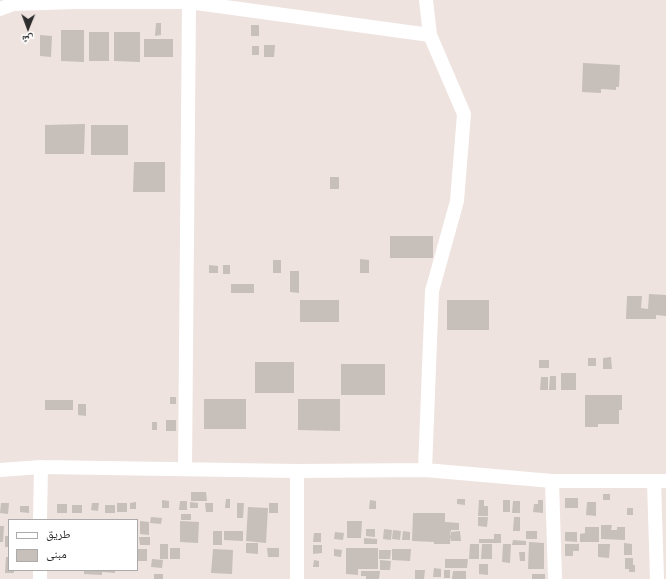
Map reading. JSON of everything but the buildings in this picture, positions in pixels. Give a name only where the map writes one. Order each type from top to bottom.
[{"type":"street","points":[[425,470],[432,291],[458,201],[464,114],[430,35],[426,0]]},
{"type":"street","points":[[0,9],[13,4],[76,2],[189,2],[430,35]]},
{"type":"street","points":[[185,469],[189,2]]},
{"type":"street","points":[[40,519],[41,467]]},
{"type":"street","points":[[0,470],[41,467],[297,471],[425,470],[552,482],[660,481],[657,579]]},
{"type":"street","points":[[297,471],[297,579]]},
{"type":"street","points":[[552,482],[555,579]]}]
